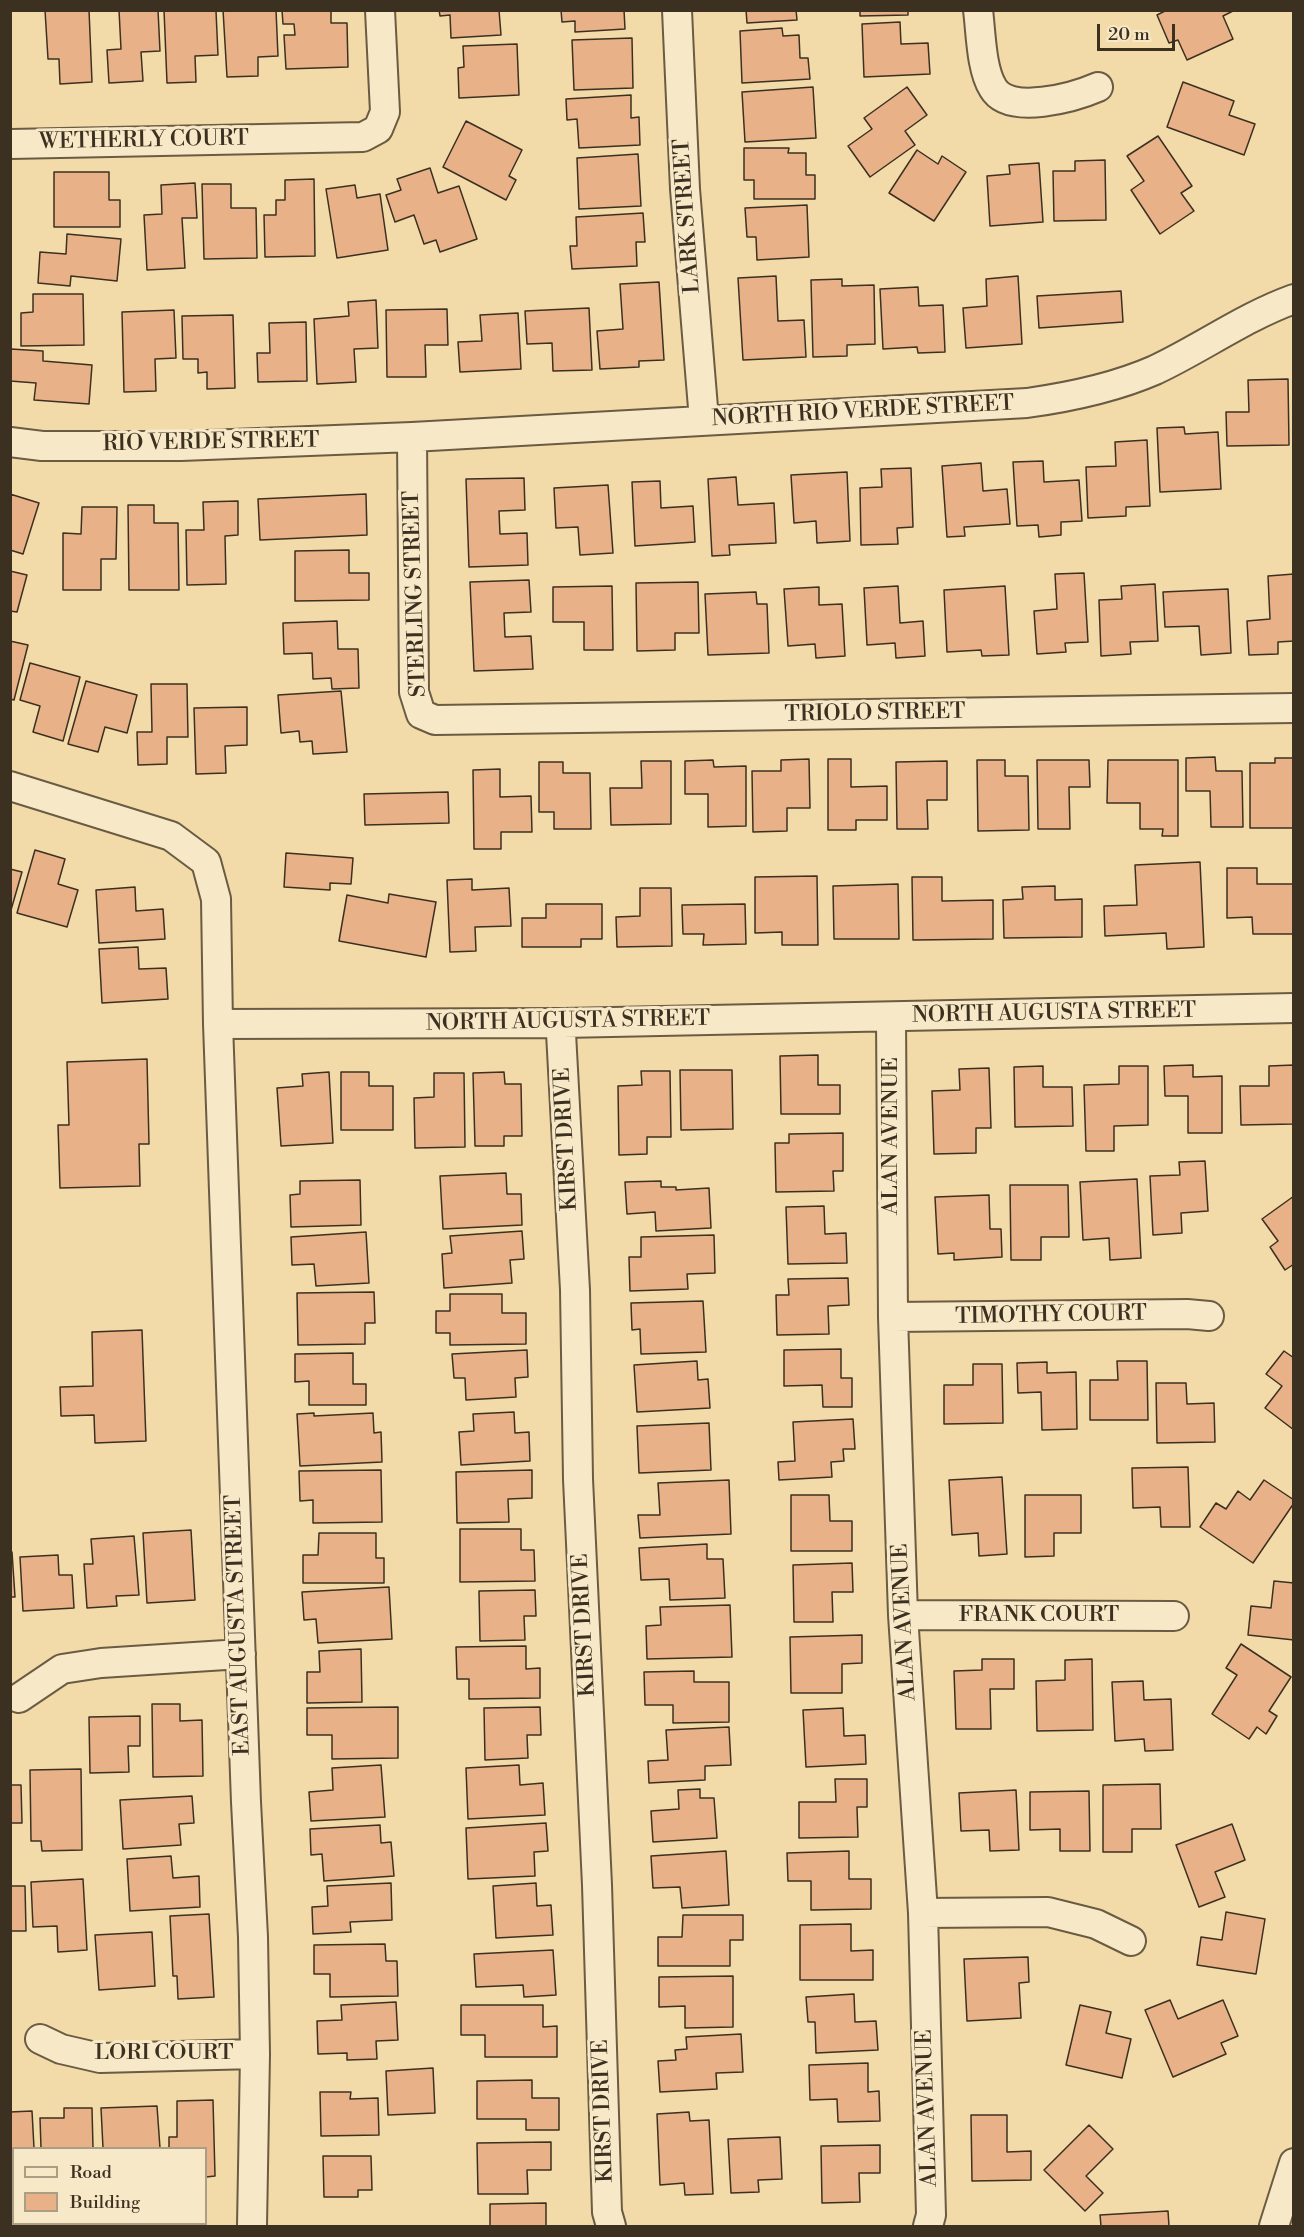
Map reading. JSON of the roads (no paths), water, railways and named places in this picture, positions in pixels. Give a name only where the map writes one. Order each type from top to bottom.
[{"type":"street","name":"WETHERLY COURT","points":[[10,144],[363,137],[378,129],[385,112],[380,10]]},
{"type":"street","name":"LARK STREET","points":[[677,10],[685,189],[704,420]]},
{"type":"street","points":[[978,10],[987,73],[994,91],[1012,102],[1049,102],[1080,95],[1098,87]]},
{"type":"street","name":"NORTH RIO VERDE STREET","points":[[412,437],[1027,404],[1082,394],[1134,379],[1249,318],[1293,299]]},
{"type":"street","name":"RIO VERDE STREET","points":[[10,442],[42,446],[180,446],[412,437]]},
{"type":"street","name":"STERLING STREET","points":[[412,437],[414,692],[421,714],[435,720],[456,720]]},
{"type":"street","name":"TRIOLO STREET","points":[[456,720],[1293,708]]},
{"type":"street","points":[[10,786],[171,836],[206,862],[216,899],[218,1024]]},
{"type":"street","name":"NORTH AUGUSTA STREET","points":[[218,1024],[563,1023],[1293,1008]]},
{"type":"street","name":"ALAN AVENUE","points":[[891,1017],[893,1317],[903,1615],[923,1912],[931,2215],[928,2226]]},
{"type":"street","name":"KIRST DRIVE","points":[[563,1023],[561,1033],[575,1290],[578,1479],[597,1885],[607,2212],[611,2226]]},
{"type":"street","name":"EAST AUGUSTA STREET","points":[[218,1024],[253,1937],[255,2054],[252,2226]]},
{"type":"street","name":"TIMOTHY COURT","points":[[893,1317],[1175,1314],[1209,1316]]},
{"type":"street","name":"FRANK COURT","points":[[903,1615],[1174,1616]]},
{"type":"street","points":[[19,1698],[62,1669],[101,1663],[241,1654]]},
{"type":"street","points":[[923,1912],[1048,1912],[1096,1924],[1131,1941]]},
{"type":"street","name":"LORI COURT","points":[[40,2039],[61,2049],[100,2058],[255,2054]]},
{"type":"street","points":[[1274,2226],[1290,2192],[1293,2163]]}]
